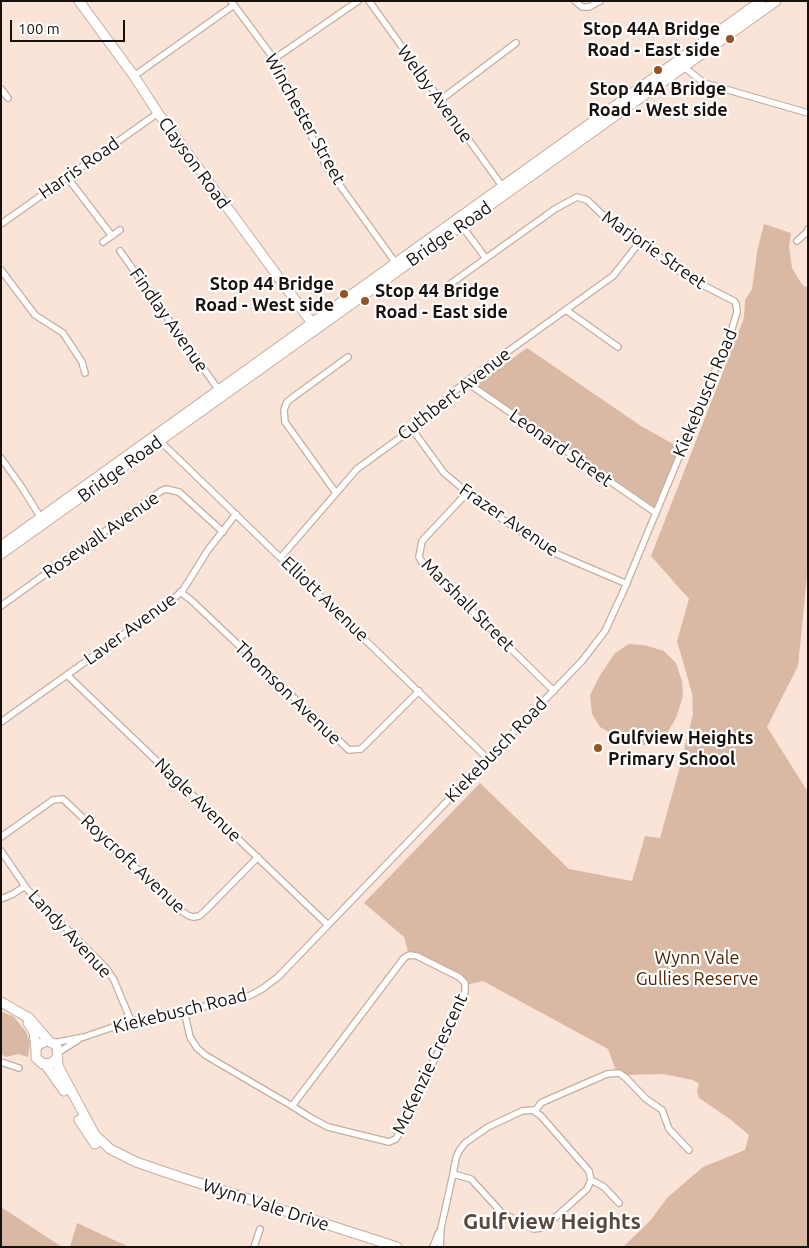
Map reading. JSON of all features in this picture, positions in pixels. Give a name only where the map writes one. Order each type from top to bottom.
[{"type":"main road","name":"Clayson Road","points":[[80,1],[158,113],[314,326]]},
{"type":"main road","name":"Bridge Road","points":[[681,64],[761,1]]},
{"type":"main road","name":"Bridge Road","points":[[1,554],[44,520],[504,190],[681,64],[776,1]]},
{"type":"main road","name":"Bridge Road","points":[[398,266],[461,226],[504,190]]},
{"type":"main road","name":"Bridge Road","points":[[1,546],[44,520]]},
{"type":"main road","points":[[1,1002],[18,1011],[34,1022],[57,1047],[58,1055],[52,1063],[45,1064],[36,1058],[34,1032],[18,1011]]},
{"type":"main road","points":[[36,1049],[42,1042],[51,1042]]},
{"type":"main road","name":"Wynn Vale Drive","points":[[58,1055],[58,1066],[64,1080],[95,1135],[104,1145],[136,1162],[397,1247]]},
{"type":"main road","name":"Wynn Vale Drive","points":[[45,1064],[59,1082],[98,1148],[121,1160],[136,1162]]},
{"type":"street","points":[[274,59],[358,1]]},
{"type":"street","name":"Welby Avenue","points":[[368,1],[438,101],[504,190]]},
{"type":"street","points":[[575,1],[582,7],[589,7],[600,1]]},
{"type":"street","points":[[134,76],[233,3]]},
{"type":"street","name":"Winchester Street","points":[[233,3],[274,59],[326,166],[398,266]]},
{"type":"street","points":[[438,101],[516,43]]},
{"type":"street","points":[[681,64],[704,83],[808,113]]},
{"type":"street","points":[[1,89],[8,98]]},
{"type":"street","name":"Harris Road","points":[[1,224],[158,113]]},
{"type":"street","points":[[68,177],[112,236]]},
{"type":"street","name":"Marjorie Street","points":[[485,258],[562,205],[577,197],[587,200],[611,223],[689,278],[734,301]]},
{"type":"street","points":[[446,287],[485,258],[461,226]]},
{"type":"street","points":[[797,241],[808,229]]},
{"type":"street","points":[[103,242],[120,230]]},
{"type":"street","name":"Cuthbert Avenue","points":[[281,557],[361,465],[430,416],[451,394],[466,382],[613,276],[639,243]]},
{"type":"street","name":"Findlay Avenue","points":[[120,251],[221,392]]},
{"type":"street","points":[[1,270],[35,315],[63,333],[82,362],[85,373]]},
{"type":"street","name":"Kiekebusch Road","points":[[51,1042],[84,1037],[131,1021],[227,1002],[249,996],[262,989],[278,977],[595,646],[608,625],[627,584],[731,332],[737,312],[734,301]]},
{"type":"street","points":[[566,310],[618,347]]},
{"type":"street","points":[[336,493],[285,422],[284,410],[287,402],[348,357]]},
{"type":"street","name":"Leonard Street","points":[[466,382],[656,513]]},
{"type":"street","name":"Frazer Avenue","points":[[412,429],[444,473],[494,514],[550,550],[627,584]]},
{"type":"street","name":"Elliott Avenue","points":[[157,439],[488,758]]},
{"type":"street","points":[[1,458],[44,520]]},
{"type":"street","name":"Rosewall Avenue","points":[[1,606],[161,491],[179,492],[223,532]]},
{"type":"street","name":"Marshall Street","points":[[468,493],[422,541],[419,557],[554,690]]},
{"type":"street","name":"Laver Avenue","points":[[4,721],[172,600],[180,592],[236,514]]},
{"type":"street","name":"Thomson Avenue","points":[[180,592],[191,600],[349,750],[361,749],[419,691]]},
{"type":"street","name":"Nagle Avenue","points":[[67,675],[328,925]]},
{"type":"street","points":[[1,713],[4,721]]},
{"type":"street","name":"Roycroft Avenue","points":[[1,836],[53,800],[63,799],[183,912],[194,917],[204,912],[258,857]]},
{"type":"street","name":"Landy Avenue","points":[[1,852],[25,886],[106,968],[114,980],[131,1021]]},
{"type":"street","points":[[1,899],[25,886]]},
{"type":"street","name":"McKenzie Crescent","points":[[184,1010],[190,1037],[197,1048],[292,1106],[328,1127],[384,1142],[392,1141],[398,1135],[466,992],[465,983],[459,977],[417,956],[404,958],[292,1106]]},
{"type":"street","name":"Kiekebusch Road","points":[[58,1055],[84,1037]]},
{"type":"street","points":[[1,1062],[19,1068]]},
{"type":"street","points":[[535,1111],[545,1101],[607,1074],[617,1073],[626,1078],[646,1099],[662,1110],[669,1129],[689,1150]]},
{"type":"street","points":[[440,1247],[441,1228],[453,1174],[459,1151],[465,1143],[488,1127],[515,1114],[528,1110],[535,1111],[541,1116],[589,1172],[591,1180],[587,1189],[548,1224],[534,1229],[502,1213],[471,1179],[453,1174]]},
{"type":"street","points":[[591,1180],[604,1187],[619,1203]]},
{"type":"street","points":[[433,1247],[441,1228]]},
{"type":"street","points":[[254,1247],[260,1229]]},
{"type":"green space","name":"Wynn Vale Gullies Reserve","points":[[764,224],[791,233],[789,246],[792,268],[803,286],[808,287],[808,561],[806,586],[798,666],[767,727],[806,789],[808,788],[808,1247],[623,1247],[650,1221],[667,1198],[703,1167],[745,1150],[749,1135],[730,1119],[699,1098],[697,1091],[699,1084],[693,1080],[663,1074],[623,1075],[617,1073],[608,1049],[483,981],[466,985],[462,979],[409,955],[404,937],[364,903],[480,783],[569,869],[632,881],[645,836],[660,838],[693,714],[692,693],[677,641],[689,599],[651,556],[744,318],[745,300],[752,289],[757,252]]},
{"type":"green space","points":[[527,348],[641,426],[682,449],[656,513],[473,387]]},
{"type":"green space","points":[[629,644],[644,645],[664,651],[676,663],[682,681],[683,696],[676,718],[664,738],[648,746],[621,739],[600,727],[592,714],[590,695],[599,677],[615,653]]},
{"type":"green space","points":[[1,1011],[14,1017],[26,1032],[30,1042],[28,1057],[18,1054],[6,1057],[1,1054]]},
{"type":"green space","points":[[1,1207],[62,1247],[1,1247]]},
{"type":"green space","points":[[77,1223],[129,1247],[70,1247]]},
{"type":"place","name":"Stop 44A Bridge Road - East side","points":[[730,39]]},
{"type":"place","name":"Stop 44A Bridge Road - West side","points":[[658,70]]},
{"type":"place","name":"Stop 44 Bridge Road - West side","points":[[344,294]]},
{"type":"place","name":"Stop 44 Bridge Road - East side","points":[[365,301]]},
{"type":"place","name":"Gulfview Heights Primary School","points":[[598,748]]},
{"type":"district","name":"Gulfview Heights","points":[[552,1222]]}]
